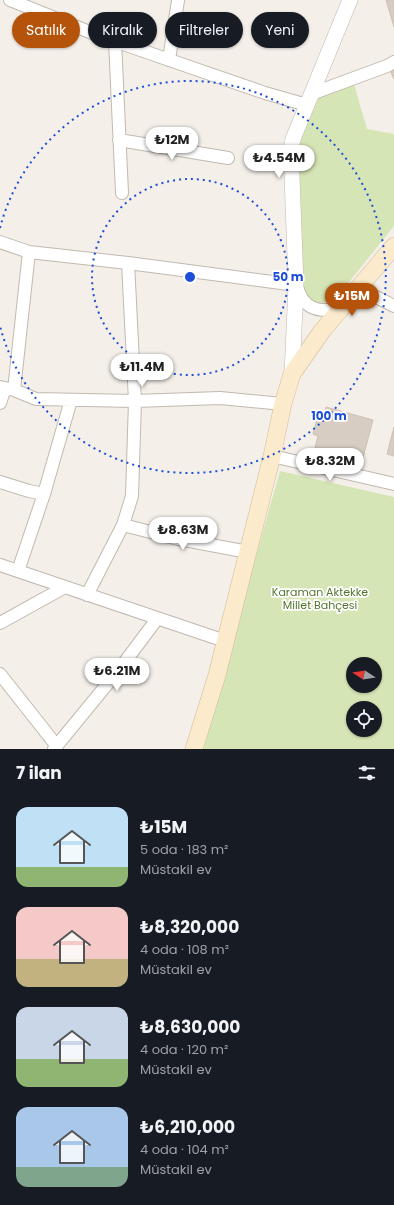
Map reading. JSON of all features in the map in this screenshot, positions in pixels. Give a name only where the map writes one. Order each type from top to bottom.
[{"type":"main road","points":[[194,749],[217,675],[272,456],[283,404],[292,374],[322,331],[394,246]]},
{"type":"street","points":[[10,0],[88,30]]},
{"type":"street","points":[[169,60],[178,0]]},
{"type":"street","points":[[292,374],[296,285],[291,149],[293,140],[350,0]]},
{"type":"street","points":[[115,48],[122,193]]},
{"type":"street","points":[[135,48],[265,93],[309,100],[394,62]]},
{"type":"street","points":[[119,140],[228,158]]},
{"type":"street","points":[[0,242],[29,252],[128,263],[296,285]]},
{"type":"street","points":[[0,403],[6,388],[29,252]]},
{"type":"street","points":[[88,595],[123,525],[132,496],[135,401],[128,263]]},
{"type":"street","points":[[296,285],[303,300],[309,306],[324,310],[332,310],[343,306]]},
{"type":"street","points":[[358,288],[394,306]]},
{"type":"street","points":[[6,388],[36,399],[135,401],[220,398],[283,404]]},
{"type":"street","points":[[18,571],[44,494],[71,400]]},
{"type":"street","points":[[272,456],[394,484]]},
{"type":"street","points":[[0,482],[44,494]]},
{"type":"street","points":[[123,525],[174,538],[248,552]]},
{"type":"street","points":[[0,565],[225,642]]},
{"type":"street","points":[[0,623],[65,587]]},
{"type":"street","points":[[0,674],[55,747],[118,671],[157,619]]},
{"type":"green space","points":[[354,84],[367,129],[394,134],[394,226],[337,297],[322,303],[309,299],[302,290],[297,140],[314,98]]},
{"type":"green space","name":"Karaman Aktekke Millet Bahçesi","points":[[280,471],[394,497],[394,749],[201,749]]},
{"type":"building","points":[[386,0],[394,0],[394,27]]},
{"type":"building","points":[[394,66],[394,79],[389,68]]},
{"type":"building","points":[[326,407],[373,420],[361,465],[314,452],[318,436],[313,434],[317,419],[322,420]]},
{"type":"building","points":[[394,427],[394,456],[387,454]]}]
